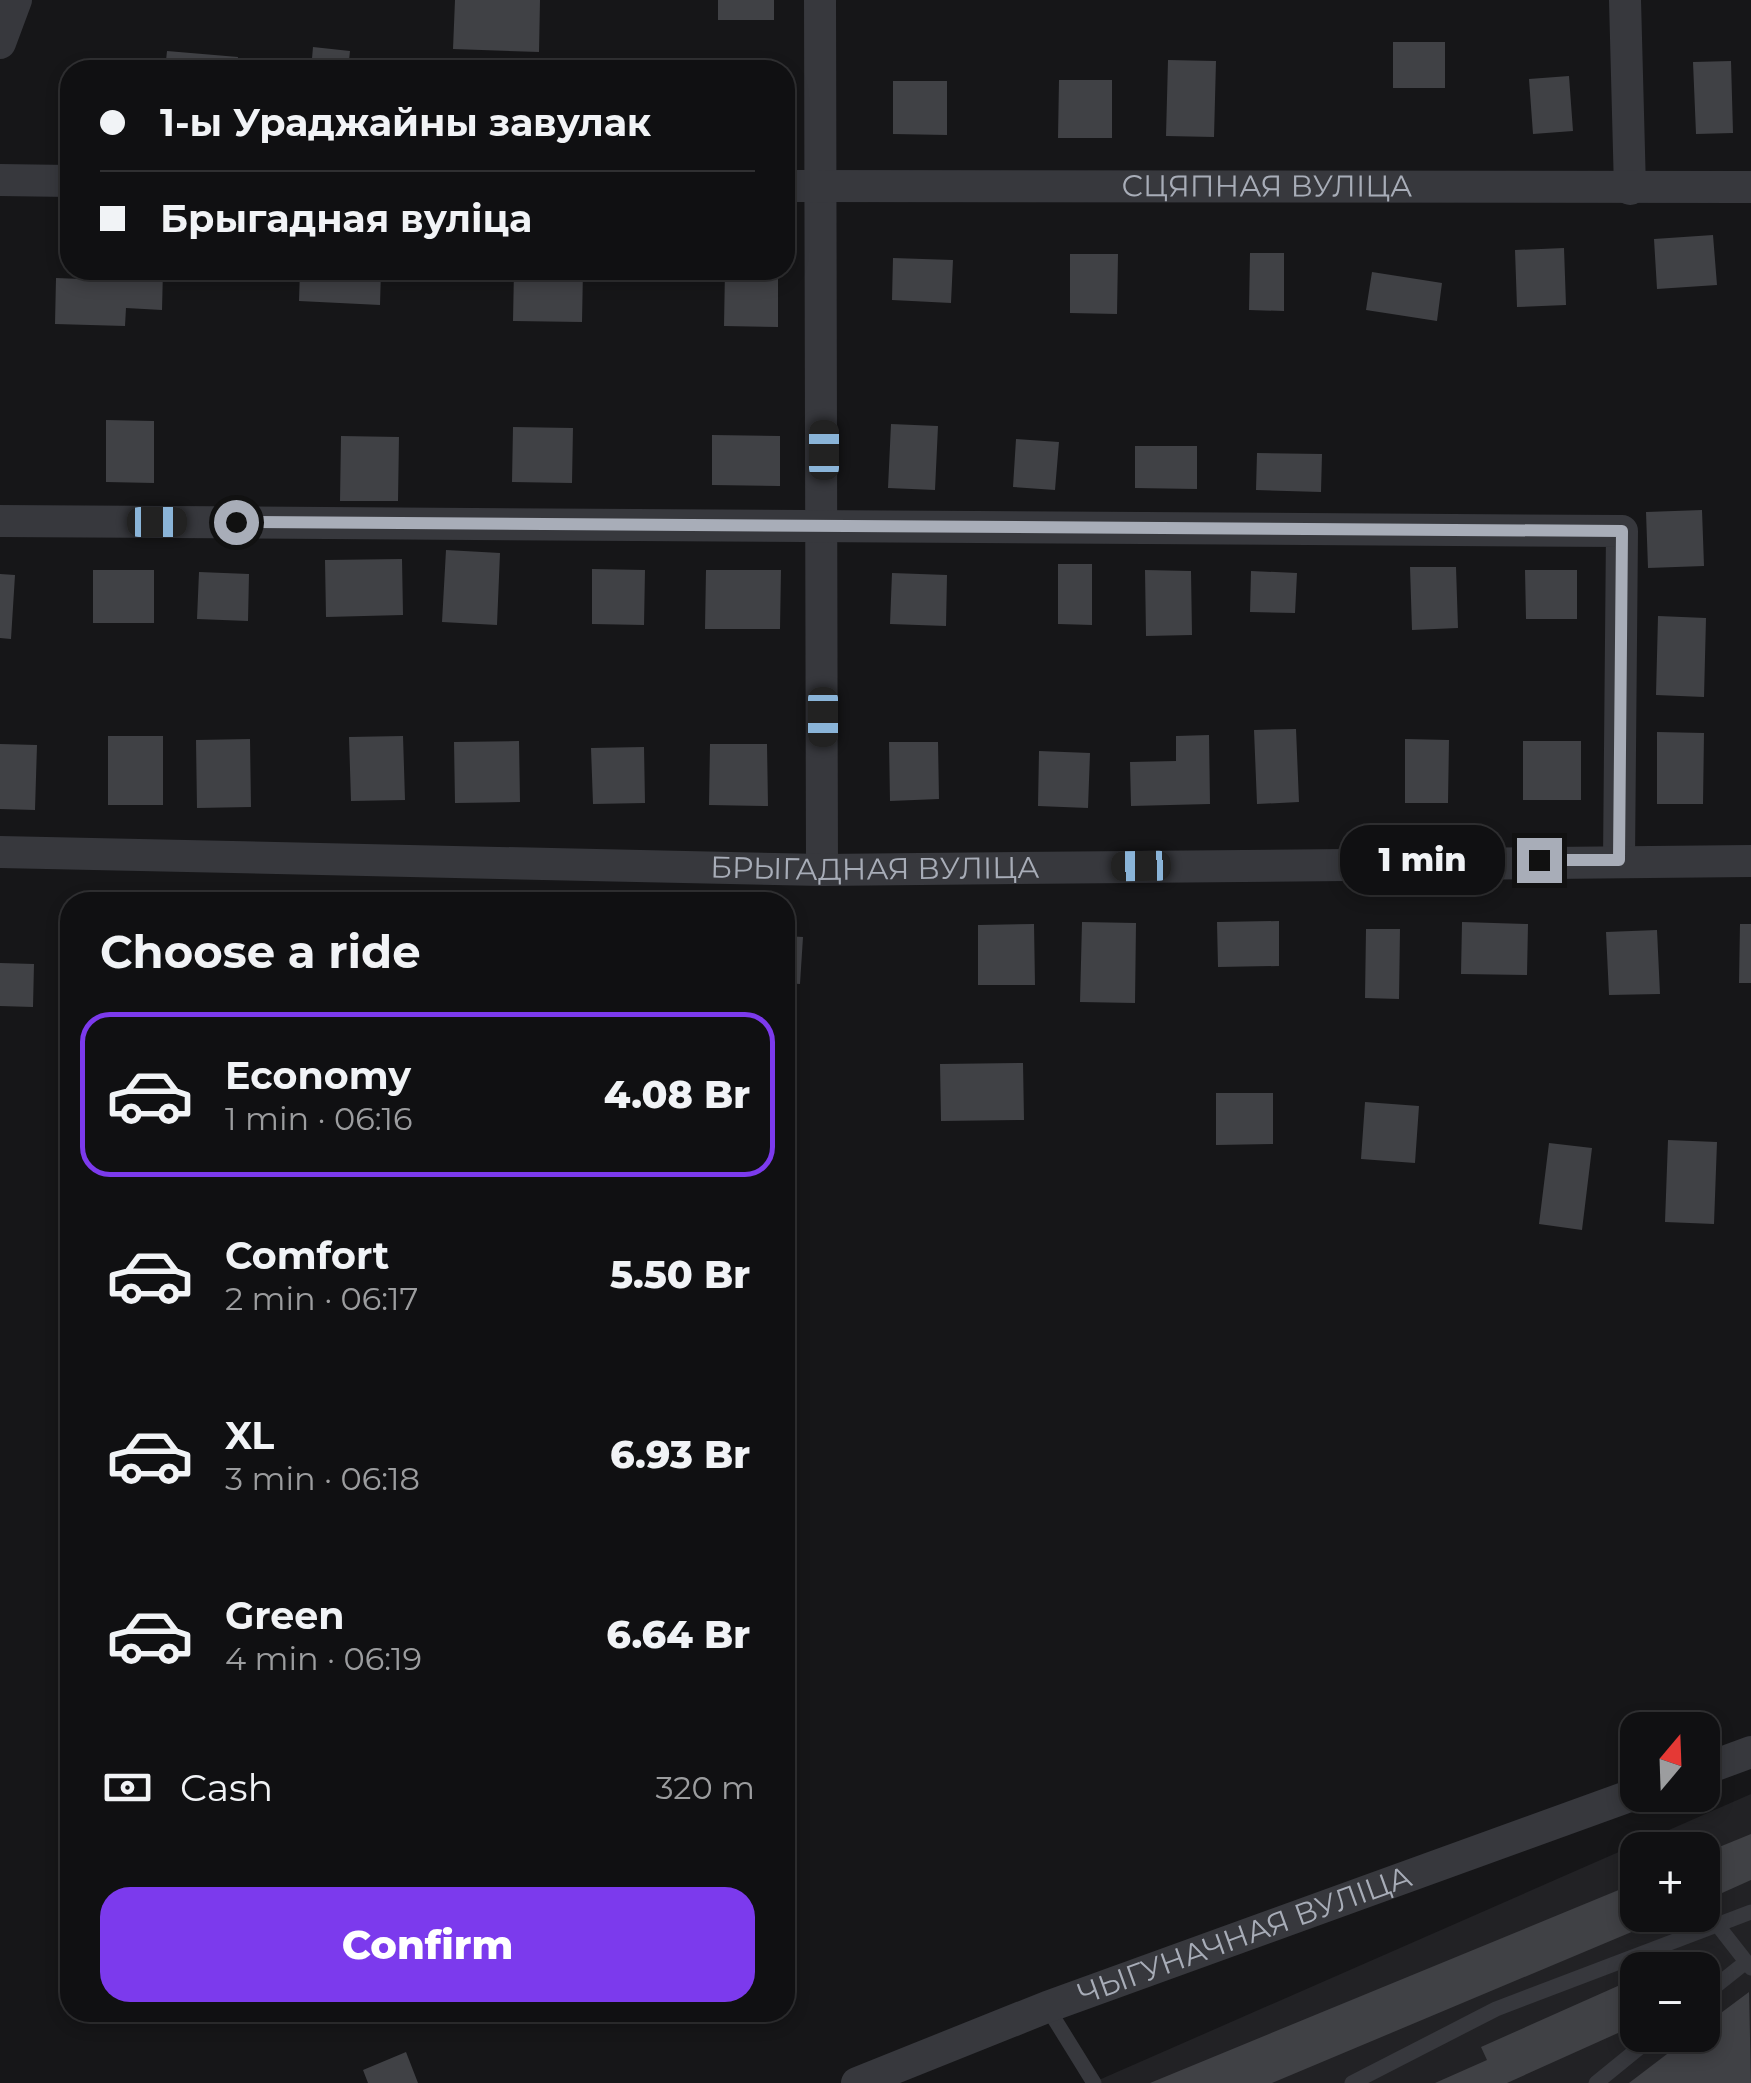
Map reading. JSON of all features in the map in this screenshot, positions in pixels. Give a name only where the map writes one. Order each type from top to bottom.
[{"type":"street","points":[[0,43],[16,0]]},
{"type":"street","points":[[820,0],[822,870]]},
{"type":"street","points":[[1625,0],[1630,189]]},
{"type":"street","points":[[0,180],[60,180]]},
{"type":"street","name":"СЦЯПНАЯ ВУЛІЦА","points":[[795,186],[1751,187]]},
{"type":"street","points":[[0,521],[1622,531],[1619,860]]},
{"type":"street","name":"БРЫГАДНАЯ ВУЛІЦА","points":[[0,852],[822,870],[1751,861]]},
{"type":"street","points":[[1720,1763],[1751,1752]]},
{"type":"street","name":"ЧЫГУНАЧНАЯ ВУЛІЦА","points":[[857,2083],[1048,2007],[1620,1800]]},
{"type":"lane","points":[[1720,1985],[1749,1965],[1720,1927],[1751,1912]]},
{"type":"lane","points":[[1352,2083],[1496,2009],[1706,1932]]},
{"type":"lane","points":[[1048,2007],[1094,2083]]},
{"type":"lane","points":[[1596,2083],[1635,2052]]},
{"type":"shaded area","points":[[1751,1794],[1751,2083],[1092,2083],[1620,1851],[1620,1932],[1720,1932],[1720,1832],[1664,1832],[1710,1812],[1720,1812],[1720,1808]]},
{"type":"building","points":[[455,0],[540,0],[539,52],[453,49]]},
{"type":"building","points":[[718,0],[774,0],[774,20],[718,20]]},
{"type":"building","points":[[1393,42],[1445,42],[1445,88],[1393,88]]},
{"type":"building","points":[[313,47],[350,51],[349,60],[312,60]]},
{"type":"building","points":[[167,51],[238,57],[238,60],[166,60]]},
{"type":"building","points":[[1168,60],[1216,61],[1214,137],[1166,136]]},
{"type":"building","points":[[1731,61],[1733,133],[1696,134],[1693,62]]},
{"type":"building","points":[[1569,76],[1573,131],[1533,134],[1529,79]]},
{"type":"building","points":[[1059,80],[1112,80],[1112,138],[1058,138]]},
{"type":"building","points":[[893,81],[947,81],[947,135],[893,134]]},
{"type":"building","points":[[1713,235],[1717,285],[1657,289],[1654,239]]},
{"type":"building","points":[[1564,248],[1566,305],[1517,307],[1515,250]]},
{"type":"building","points":[[1250,253],[1284,253],[1284,311],[1249,310]]},
{"type":"building","points":[[1070,254],[1118,254],[1117,314],[1070,313]]},
{"type":"building","points":[[893,258],[953,260],[951,303],[892,300]]},
{"type":"building","points":[[1372,272],[1442,283],[1437,321],[1366,310]]},
{"type":"building","points":[[56,278],[163,280],[162,310],[126,308],[125,326],[55,324]]},
{"type":"building","points":[[300,280],[381,280],[380,305],[299,301]]},
{"type":"building","points":[[514,280],[583,280],[582,322],[513,321]]},
{"type":"building","points":[[725,280],[778,280],[778,327],[724,326]]},
{"type":"building","points":[[106,420],[154,421],[154,483],[106,482]]},
{"type":"building","points":[[891,424],[938,426],[935,490],[888,488]]},
{"type":"building","points":[[513,427],[573,428],[572,483],[512,482]]},
{"type":"building","points":[[712,435],[780,436],[780,486],[712,485]]},
{"type":"building","points":[[341,436],[399,437],[398,501],[340,501]]},
{"type":"building","points":[[1016,439],[1059,442],[1055,490],[1013,487]]},
{"type":"building","points":[[1135,446],[1197,446],[1197,489],[1135,488]]},
{"type":"building","points":[[1257,453],[1322,454],[1321,492],[1256,490]]},
{"type":"building","points":[[1702,510],[1704,566],[1648,568],[1646,512]]},
{"type":"building","points":[[446,550],[500,553],[497,625],[442,622]]},
{"type":"building","points":[[402,559],[403,615],[326,617],[325,560]]},
{"type":"building","points":[[1058,564],[1092,564],[1092,625],[1058,624]]},
{"type":"building","points":[[1410,567],[1456,567],[1458,628],[1412,630]]},
{"type":"building","points":[[592,569],[645,570],[644,625],[592,624]]},
{"type":"building","points":[[93,570],[154,570],[154,623],[93,623]]},
{"type":"building","points":[[706,570],[781,570],[780,629],[705,629]]},
{"type":"building","points":[[1145,570],[1191,571],[1192,635],[1146,636]]},
{"type":"building","points":[[1525,570],[1577,570],[1577,619],[1526,619]]},
{"type":"building","points":[[1251,571],[1297,573],[1295,613],[1250,612]]},
{"type":"building","points":[[199,572],[249,574],[248,621],[197,619]]},
{"type":"building","points":[[892,573],[947,575],[946,626],[890,624]]},
{"type":"building","points":[[0,574],[15,575],[11,639],[0,638]]},
{"type":"building","points":[[1658,616],[1706,618],[1704,697],[1656,695]]},
{"type":"building","points":[[1296,729],[1299,802],[1257,804],[1254,730]]},
{"type":"building","points":[[1657,732],[1704,733],[1703,804],[1657,804]]},
{"type":"building","points":[[1209,735],[1210,804],[1131,806],[1130,762],[1176,761],[1176,736]]},
{"type":"building","points":[[108,736],[163,736],[163,805],[108,805]]},
{"type":"building","points":[[403,736],[405,800],[351,801],[349,737]]},
{"type":"building","points":[[250,739],[251,807],[197,808],[196,740]]},
{"type":"building","points":[[1405,739],[1449,740],[1448,803],[1405,803]]},
{"type":"building","points":[[519,741],[520,802],[455,803],[454,742]]},
{"type":"building","points":[[1523,741],[1581,741],[1581,800],[1523,800]]},
{"type":"building","points":[[889,742],[938,742],[939,799],[890,801]]},
{"type":"building","points":[[0,744],[37,745],[35,810],[0,809]]},
{"type":"building","points":[[710,744],[767,744],[768,806],[709,805]]},
{"type":"building","points":[[644,747],[645,803],[593,804],[591,748]]},
{"type":"building","points":[[1039,751],[1090,753],[1088,808],[1038,806]]},
{"type":"building","points":[[1279,921],[1279,966],[1218,967],[1217,922]]},
{"type":"building","points":[[1082,922],[1136,923],[1135,1003],[1080,1002]]},
{"type":"building","points":[[1462,922],[1528,924],[1527,975],[1461,974]]},
{"type":"building","points":[[1034,924],[1035,985],[978,985],[978,925]]},
{"type":"building","points":[[1740,924],[1751,924],[1751,983],[1739,983]]},
{"type":"building","points":[[1366,929],[1400,929],[1399,999],[1365,998]]},
{"type":"building","points":[[1657,930],[1660,994],[1609,995],[1606,932]]},
{"type":"building","points":[[795,937],[803,937],[800,984],[795,984]]},
{"type":"building","points":[[0,963],[34,964],[33,1007],[0,1006]]},
{"type":"building","points":[[1023,1063],[1024,1120],[941,1121],[940,1064]]},
{"type":"building","points":[[1216,1093],[1273,1093],[1273,1144],[1216,1145]]},
{"type":"building","points":[[1365,1102],[1419,1106],[1415,1163],[1361,1159]]},
{"type":"building","points":[[1668,1140],[1717,1142],[1714,1224],[1665,1222]]},
{"type":"building","points":[[1549,1143],[1592,1148],[1582,1230],[1539,1224]]},
{"type":"building","points":[[1751,1834],[1751,1880],[1720,1894],[1720,1847]]},
{"type":"building","points":[[1620,1889],[1620,1932],[1632,1932],[1272,2083],[1150,2083]]},
{"type":"building","points":[[1620,1985],[1620,2032],[1507,2083],[1435,2083],[1487,2060],[1481,2047]]},
{"type":"building","points":[[1749,1992],[1751,2083],[1629,2083],[1670,2052],[1720,2052],[1720,2014]]},
{"type":"building","points":[[406,2052],[418,2083],[368,2083],[363,2070]]},
{"type":"route","points":[[236,522],[1622,531],[1619,860],[1539,860]]}]
